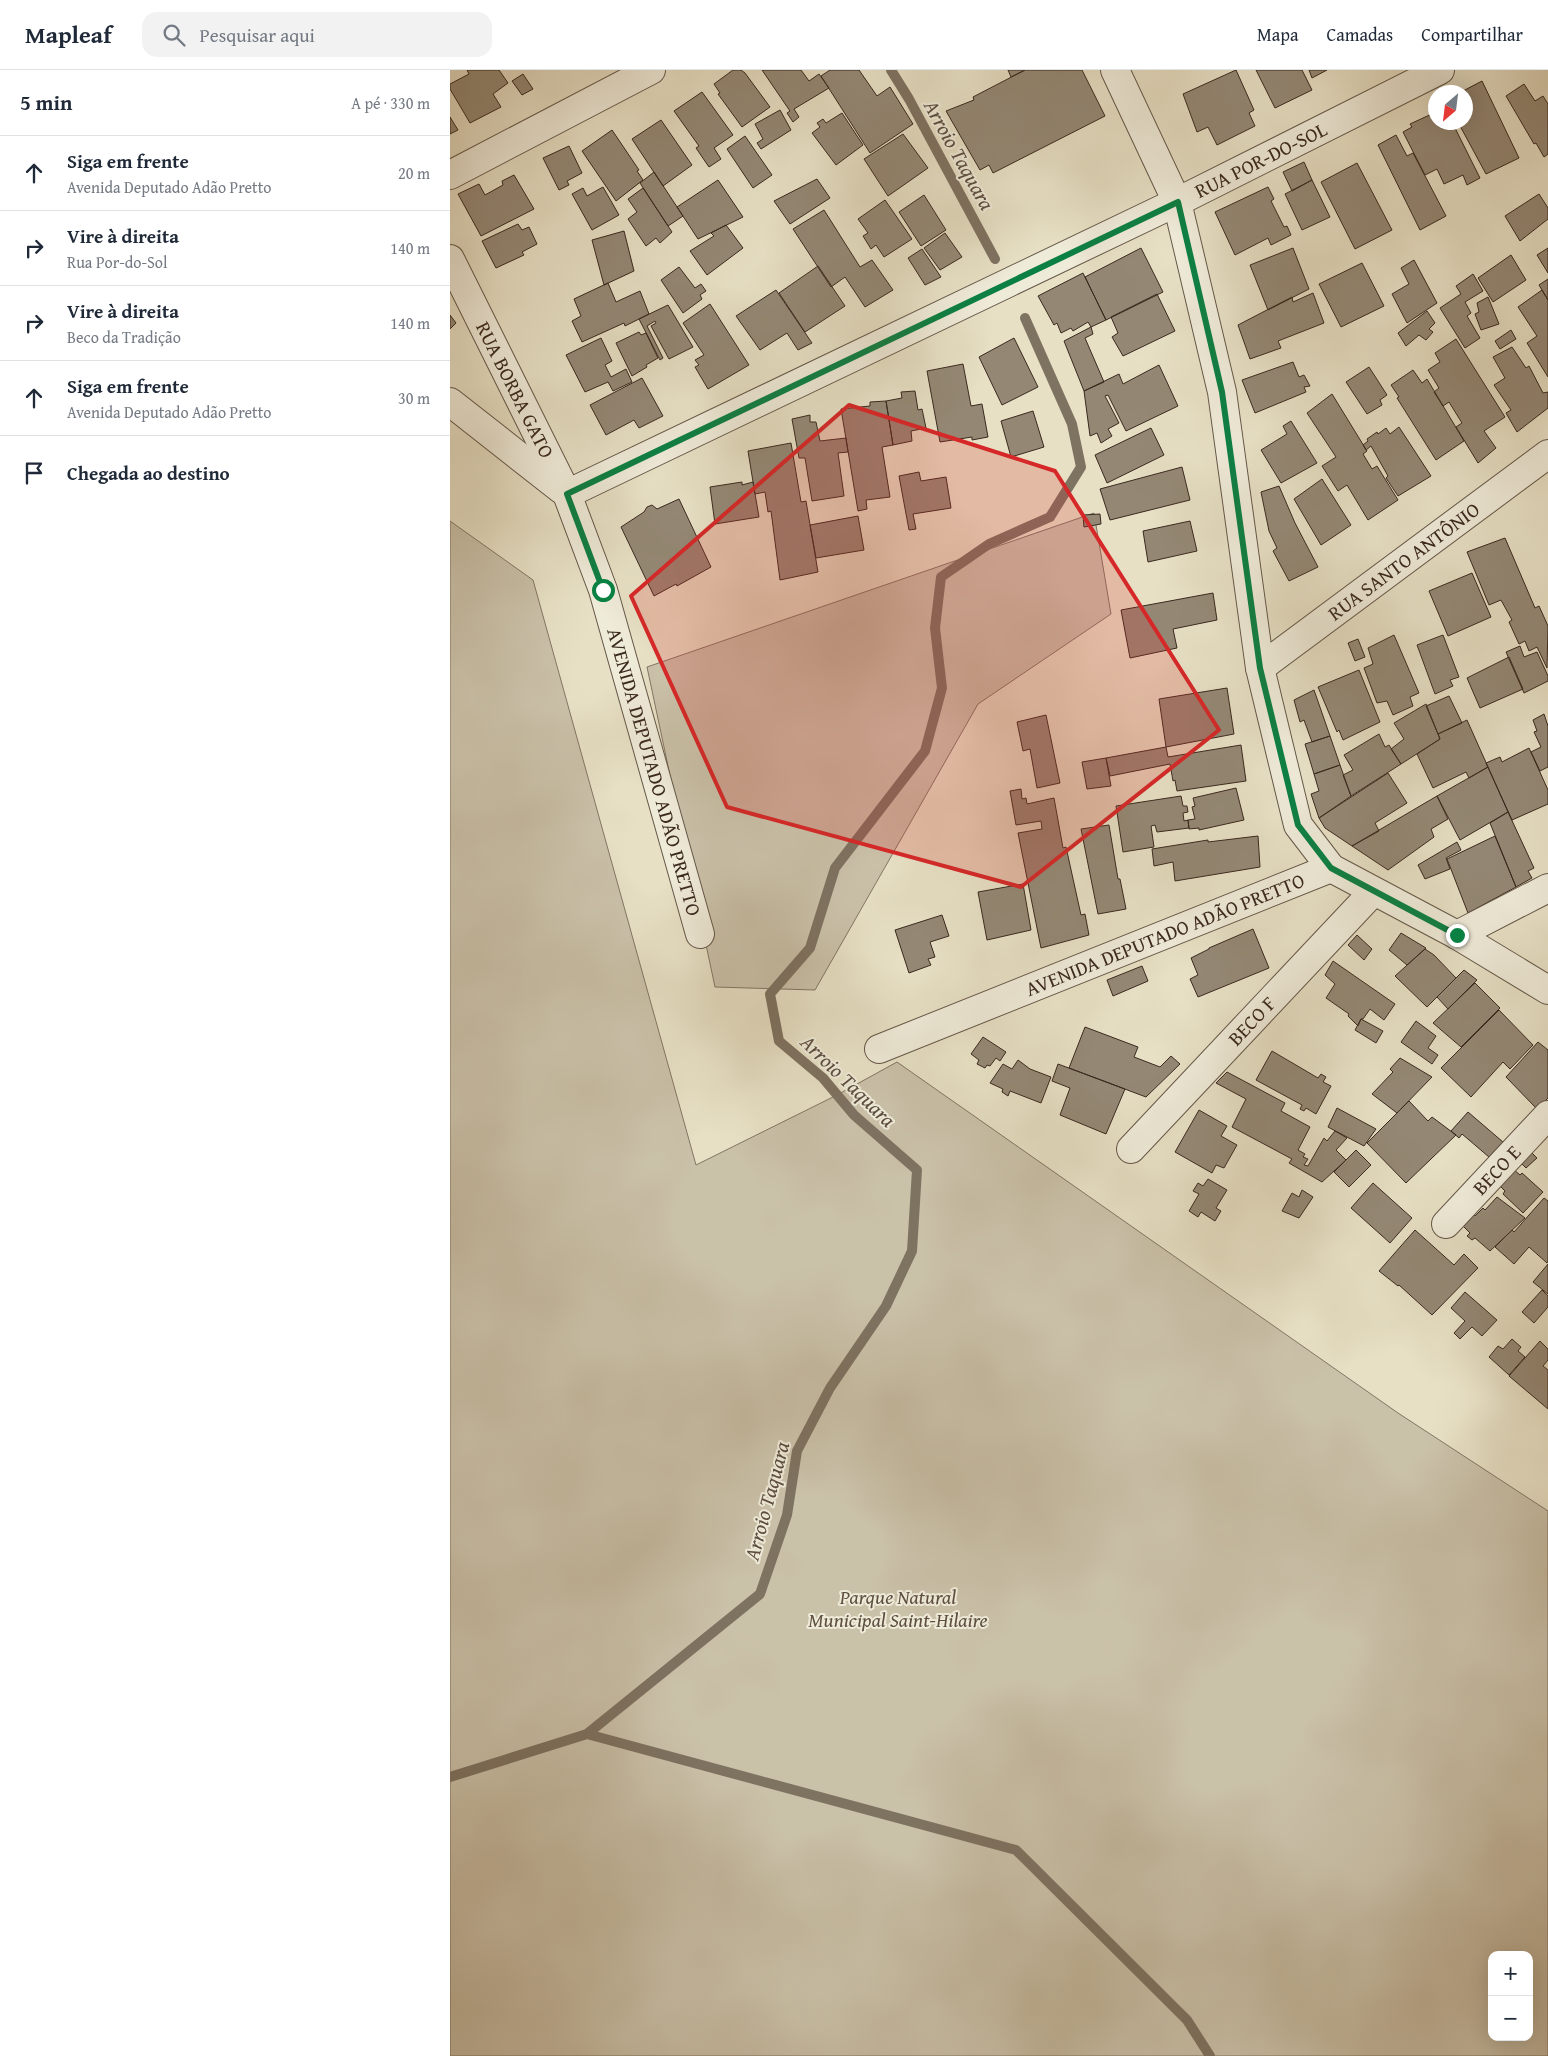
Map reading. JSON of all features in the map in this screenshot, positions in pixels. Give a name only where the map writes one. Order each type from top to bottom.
[{"type":"street","points":[[450,175],[651,70]]},
{"type":"street","points":[[1115,70],[1178,202],[1222,392],[1260,668],[1298,825],[1331,868],[1457,935],[1548,990]]},
{"type":"street","name":"RUA POR-DO-SOL","points":[[567,494],[1178,202],[1440,70]]},
{"type":"street","name":"RUA BORBA GATO","points":[[450,259],[567,494]]},
{"type":"street","points":[[450,402],[567,494]]},
{"type":"street","name":"RUA SANTO ANTÔNIO","points":[[1260,668],[1548,454]]},
{"type":"street","name":"AVENIDA DEPUTADO ADÃO PRETTO","points":[[567,494],[603,590],[700,934]]},
{"type":"street","name":"AVENIDA DEPUTADO ADÃO PRETTO","points":[[879,1049],[1331,868]]},
{"type":"street","points":[[1457,935],[1548,888]]},
{"type":"street","name":"BECO F","points":[[1131,1149],[1374,892]]},
{"type":"street","name":"BECO E","points":[[1446,1224],[1548,1115]]},
{"type":"highlighted area","points":[[849,405],[1055,471],[1219,730],[1021,887],[727,807],[631,596]]},
{"type":"green space","points":[[1094,513],[1111,614],[978,704],[815,990],[715,987],[647,667]]},
{"type":"green space","name":"Parque Natural Municipal Saint-Hilaire","points":[[450,521],[533,580],[696,1165],[837,1095],[897,1062],[1398,1413],[1548,1511],[1548,2056],[450,2056]]},
{"type":"building","points":[[467,70],[499,70],[508,83],[493,94],[501,107],[470,123],[450,89],[450,84],[469,74]]},
{"type":"building","points":[[733,70],[741,70],[745,73],[770,107],[742,127],[718,94],[720,93],[714,84]]},
{"type":"building","points":[[762,70],[801,70],[809,81],[819,74],[829,88],[794,109],[799,117],[793,122],[787,113],[790,111]]},
{"type":"building","points":[[830,70],[859,70],[877,96],[890,87],[913,124],[870,153],[821,76]]},
{"type":"building","points":[[1008,70],[1025,70],[1011,77]]},
{"type":"building","points":[[1025,70],[1082,70],[1105,116],[993,173],[989,165],[980,170],[946,111],[974,100],[973,97]]},
{"type":"building","points":[[1236,70],[1254,110],[1249,113],[1255,126],[1217,145],[1208,127],[1197,132],[1183,94]]},
{"type":"building","points":[[1256,70],[1302,70],[1312,90],[1275,108]]},
{"type":"building","points":[[1309,70],[1327,70],[1312,78]]},
{"type":"building","points":[[523,74],[533,89],[522,95],[512,81]]},
{"type":"building","points":[[1482,81],[1519,158],[1486,174],[1462,130],[1473,130],[1473,86]]},
{"type":"building","points":[[1524,84],[1535,101],[1543,96],[1548,104],[1548,154],[1544,157],[1536,143],[1534,144],[1506,96]]},
{"type":"building","points":[[702,92],[733,135],[714,148],[721,159],[709,167],[696,148],[699,146],[674,111]]},
{"type":"building","points":[[780,110],[791,130],[761,149],[757,143],[763,139],[755,124]]},
{"type":"building","points":[[842,113],[863,145],[836,165],[812,133],[820,127],[817,123],[823,119],[826,123]]},
{"type":"building","points":[[1428,116],[1428,130],[1456,130],[1480,178],[1467,185],[1463,175],[1444,184],[1437,169],[1425,175],[1403,132],[1412,127],[1410,124]]},
{"type":"building","points":[[450,117],[458,130],[450,134]]},
{"type":"building","points":[[661,120],[692,165],[663,186],[632,139]]},
{"type":"building","points":[[612,130],[639,170],[637,171],[643,180],[616,201],[582,151]]},
{"type":"building","points":[[903,134],[928,168],[888,196],[864,159]]},
{"type":"building","points":[[1396,135],[1407,156],[1413,153],[1446,216],[1420,230],[1378,145]]},
{"type":"building","points":[[745,136],[772,175],[753,188],[727,149]]},
{"type":"building","points":[[569,146],[582,173],[567,181],[569,185],[559,190],[543,158]]},
{"type":"building","points":[[1304,162],[1312,180],[1292,191],[1283,172]]},
{"type":"building","points":[[1357,163],[1392,230],[1355,249],[1321,182]]},
{"type":"building","points":[[654,172],[683,216],[668,226],[640,183]]},
{"type":"building","points":[[514,175],[534,209],[481,236],[458,194],[479,184],[485,195],[503,185],[502,181]]},
{"type":"building","points":[[817,179],[830,198],[790,224],[774,201]]},
{"type":"building","points":[[718,180],[743,217],[698,239],[677,207]]},
{"type":"building","points":[[1312,180],[1330,217],[1302,230],[1285,194]]},
{"type":"building","points":[[603,187],[619,215],[592,230],[572,194],[583,188],[587,196]]},
{"type":"building","points":[[1268,187],[1274,199],[1271,201],[1284,227],[1287,226],[1291,235],[1271,245],[1268,238],[1235,255],[1215,212]]},
{"type":"building","points":[[643,188],[672,232],[660,243],[656,238],[646,246],[628,219],[637,212],[628,199]]},
{"type":"building","points":[[1539,194],[1548,208],[1548,219],[1520,241],[1505,216]]},
{"type":"building","points":[[924,195],[946,230],[921,246],[899,212]]},
{"type":"building","points":[[885,200],[912,239],[884,257],[876,245],[871,249],[863,236],[868,233],[858,219]]},
{"type":"building","points":[[824,210],[860,267],[872,260],[893,290],[865,307],[845,277],[831,287],[793,229]]},
{"type":"building","points":[[518,224],[522,230],[529,227],[537,244],[522,252],[524,255],[496,268],[482,241]]},
{"type":"building","points":[[726,225],[743,248],[707,275],[690,251],[714,236],[711,233]]},
{"type":"building","points":[[624,231],[634,271],[604,285],[592,240]]},
{"type":"building","points":[[945,233],[962,257],[940,270],[924,248]]},
{"type":"building","points":[[1141,248],[1163,292],[1106,320],[1085,277]]},
{"type":"building","points":[[1293,248],[1309,289],[1268,310],[1250,265]]},
{"type":"building","points":[[1548,248],[1548,273],[1537,255]]},
{"type":"building","points":[[922,249],[941,277],[925,285],[908,258]]},
{"type":"building","points":[[1511,255],[1526,280],[1493,302],[1478,278]]},
{"type":"building","points":[[1414,260],[1437,303],[1407,323],[1392,294],[1409,284],[1401,268]]},
{"type":"building","points":[[1362,263],[1384,306],[1341,327],[1319,284]]},
{"type":"building","points":[[818,266],[845,306],[805,332],[779,293]]},
{"type":"building","points":[[679,267],[695,288],[701,284],[706,291],[700,295],[702,299],[683,313],[661,280]]},
{"type":"building","points":[[1083,273],[1106,320],[1091,327],[1088,322],[1073,331],[1071,328],[1061,333],[1057,323],[1054,325],[1038,296]]},
{"type":"building","points":[[1473,274],[1483,291],[1465,302],[1471,313],[1467,316],[1480,338],[1465,348],[1440,308],[1461,294],[1456,286]]},
{"type":"building","points":[[1548,279],[1548,300],[1539,285]]},
{"type":"building","points":[[608,283],[616,302],[640,291],[649,314],[625,326],[624,323],[582,342],[572,321],[581,316],[574,299]]},
{"type":"building","points":[[776,290],[812,343],[798,350],[787,333],[760,350],[736,316]]},
{"type":"building","points":[[1542,290],[1548,300],[1548,377],[1527,343],[1537,336],[1518,307]]},
{"type":"building","points":[[1313,293],[1324,323],[1278,341],[1281,348],[1250,359],[1238,325],[1292,297],[1293,302]]},
{"type":"building","points":[[1157,294],[1175,331],[1123,356],[1112,337],[1118,333],[1111,317]]},
{"type":"building","points":[[1488,297],[1499,324],[1481,330],[1475,314],[1479,312],[1477,303]]},
{"type":"building","points":[[710,304],[749,365],[708,389],[695,367],[699,365],[695,360],[704,355],[683,323]]},
{"type":"building","points":[[668,305],[693,347],[669,359],[651,326],[656,323],[655,321],[647,326],[663,358],[660,360],[639,319]]},
{"type":"building","points":[[1427,311],[1435,323],[1429,329],[1433,332],[1426,340],[1419,335],[1406,346],[1398,333]]},
{"type":"building","points":[[450,315],[456,323],[450,329]]},
{"type":"building","points":[[1091,327],[1093,334],[1085,338],[1104,382],[1084,391],[1064,341]]},
{"type":"building","points":[[1511,330],[1516,339],[1500,349],[1495,341]]},
{"type":"building","points":[[639,332],[641,335],[646,333],[658,358],[632,376],[616,343]]},
{"type":"building","points":[[601,338],[612,361],[605,365],[611,377],[626,369],[632,382],[613,391],[608,382],[585,392],[566,355]]},
{"type":"building","points":[[1014,338],[1038,387],[1002,405],[979,357]]},
{"type":"building","points":[[1456,339],[1505,417],[1484,431],[1496,448],[1478,463],[1456,427],[1462,423],[1449,402],[1443,406],[1434,392],[1439,388],[1428,370],[1440,362],[1435,353]]},
{"type":"building","points":[[1512,347],[1526,368],[1529,366],[1543,393],[1548,392],[1548,408],[1517,432],[1506,413],[1511,410],[1494,385],[1505,378],[1493,357]]},
{"type":"building","points":[[1293,362],[1299,377],[1304,375],[1310,386],[1304,387],[1306,392],[1255,413],[1242,380]]},
{"type":"building","points":[[963,364],[971,406],[982,404],[988,437],[972,440],[972,437],[940,442],[927,371]]},
{"type":"building","points":[[1159,365],[1178,406],[1126,431],[1108,395],[1105,396],[1119,423],[1108,429],[1112,436],[1101,443],[1097,433],[1090,436],[1084,391],[1119,374],[1123,384]]},
{"type":"building","points":[[1369,367],[1387,395],[1380,400],[1382,405],[1367,414],[1346,382]]},
{"type":"building","points":[[1413,370],[1422,383],[1427,379],[1464,441],[1436,460],[1397,398],[1399,397],[1391,385]]},
{"type":"building","points":[[642,378],[663,416],[639,428],[634,420],[606,435],[590,405]]},
{"type":"building","points":[[915,391],[918,410],[922,409],[926,428],[911,431],[912,441],[893,445],[886,401],[902,398],[901,392]]},
{"type":"building","points":[[1332,394],[1367,451],[1363,454],[1372,469],[1377,466],[1398,500],[1368,520],[1347,485],[1338,491],[1322,466],[1336,457],[1307,413]]},
{"type":"building","points":[[886,401],[893,445],[882,447],[890,497],[866,500],[867,509],[858,511],[841,409],[870,406],[870,402]]},
{"type":"building","points":[[1033,411],[1044,447],[1011,457],[1001,421]]},
{"type":"building","points":[[810,415],[810,422],[816,422],[820,441],[846,438],[848,452],[838,453],[844,496],[812,501],[805,458],[799,458],[792,419]]},
{"type":"building","points":[[1291,421],[1317,463],[1281,483],[1261,450],[1287,434],[1283,426]]},
{"type":"building","points":[[1399,427],[1431,476],[1398,496],[1386,478],[1388,476],[1371,446],[1366,450],[1363,445],[1368,441],[1367,439],[1377,432],[1378,434],[1386,428],[1390,434]]},
{"type":"building","points":[[1151,428],[1164,455],[1107,483],[1095,455]]},
{"type":"building","points":[[791,443],[801,502],[806,501],[818,572],[780,580],[771,511],[768,512],[765,492],[755,494],[748,451]]},
{"type":"building","points":[[1182,467],[1190,500],[1110,520],[1100,489]]},
{"type":"building","points":[[919,472],[921,481],[946,477],[951,508],[913,514],[916,529],[909,530],[899,476]]},
{"type":"building","points":[[1322,479],[1351,525],[1321,545],[1294,499]]},
{"type":"building","points":[[742,482],[742,485],[753,482],[759,517],[715,524],[710,487]]},
{"type":"building","points":[[1279,486],[1295,523],[1318,567],[1289,581],[1273,551],[1277,548],[1269,531],[1261,492]]},
{"type":"building","points":[[679,499],[711,567],[677,586],[676,584],[654,596],[621,527],[644,512],[647,507],[652,505],[657,509]]},
{"type":"building","points":[[1100,514],[1101,524],[1084,527],[1083,515]]},
{"type":"building","points":[[858,516],[864,550],[816,558],[810,525]]},
{"type":"building","points":[[1190,521],[1197,551],[1148,562],[1143,531]]},
{"type":"building","points":[[1505,538],[1535,608],[1539,606],[1548,626],[1547,668],[1537,647],[1529,651],[1525,641],[1519,644],[1509,622],[1512,620],[1501,600],[1489,605],[1467,552]]},
{"type":"building","points":[[1472,573],[1491,617],[1448,636],[1429,591]]},
{"type":"building","points":[[1213,593],[1217,620],[1173,629],[1177,648],[1130,658],[1121,610]]},
{"type":"building","points":[[1394,635],[1419,693],[1410,697],[1413,706],[1393,715],[1387,701],[1377,703],[1364,668],[1373,664],[1368,648]]},
{"type":"building","points":[[1443,635],[1459,677],[1450,680],[1453,686],[1435,694],[1417,645]]},
{"type":"building","points":[[1358,639],[1365,657],[1355,661],[1348,643]]},
{"type":"building","points":[[1520,646],[1524,657],[1537,652],[1548,676],[1548,681],[1524,693],[1506,652]]},
{"type":"building","points":[[1509,657],[1523,689],[1480,708],[1467,678]]},
{"type":"building","points":[[1359,670],[1380,722],[1343,740],[1339,730],[1337,732],[1318,687]]},
{"type":"building","points":[[1227,688],[1234,734],[1166,747],[1159,699]]},
{"type":"building","points":[[1314,690],[1330,736],[1312,742],[1304,720],[1300,722],[1294,700]]},
{"type":"building","points":[[1449,696],[1462,723],[1438,734],[1426,706]]},
{"type":"building","points":[[1426,704],[1440,739],[1401,764],[1391,749],[1404,739],[1394,723]]},
{"type":"building","points":[[1544,714],[1548,726],[1548,767],[1540,771],[1531,752],[1541,747],[1534,732],[1537,731],[1533,720]]},
{"type":"building","points":[[1046,715],[1060,783],[1037,788],[1030,749],[1023,751],[1017,722]]},
{"type":"building","points":[[1467,720],[1488,767],[1469,778],[1466,772],[1433,788],[1417,754],[1440,739],[1438,734]]},
{"type":"building","points":[[1379,734],[1385,747],[1389,745],[1401,764],[1351,796],[1343,775],[1353,770],[1344,755]]},
{"type":"building","points":[[1330,736],[1340,765],[1314,774],[1305,744]]},
{"type":"building","points":[[1241,745],[1246,781],[1177,791],[1170,764],[1110,776],[1106,758],[1166,747],[1168,757]]},
{"type":"building","points":[[1529,748],[1548,790],[1548,804],[1512,820],[1486,763],[1500,757],[1502,762]]},
{"type":"building","points":[[1106,758],[1111,786],[1087,789],[1082,762]]},
{"type":"building","points":[[1340,765],[1351,796],[1319,818],[1311,794],[1319,791],[1314,774]]},
{"type":"building","points":[[1488,767],[1508,812],[1460,840],[1437,796]]},
{"type":"building","points":[[1388,773],[1407,803],[1375,823],[1379,831],[1352,846],[1325,828],[1319,818]]},
{"type":"building","points":[[1236,788],[1244,820],[1199,830],[1199,828],[1189,829],[1188,820],[1195,819],[1192,807],[1195,806],[1193,798]]},
{"type":"building","points":[[1021,789],[1022,799],[1026,798],[1027,804],[1054,798],[1063,848],[1066,847],[1081,915],[1085,914],[1089,935],[1041,948],[1018,833],[1042,829],[1041,821],[1016,825],[1010,791]]},
{"type":"building","points":[[1181,796],[1183,806],[1187,806],[1188,812],[1183,813],[1184,821],[1188,820],[1189,828],[1157,832],[1155,825],[1151,826],[1154,847],[1123,852],[1116,806]]},
{"type":"building","points":[[1437,796],[1448,819],[1431,829],[1434,837],[1388,870],[1352,846]]},
{"type":"building","points":[[1508,812],[1534,868],[1528,871],[1532,878],[1516,887],[1490,823]]},
{"type":"building","points":[[1109,825],[1118,879],[1120,879],[1126,909],[1098,914],[1081,829]]},
{"type":"building","points":[[1258,836],[1260,867],[1175,881],[1173,862],[1154,866],[1152,849],[1208,840],[1208,842]]},
{"type":"building","points":[[1495,836],[1516,887],[1468,913],[1447,859]]},
{"type":"building","points":[[1457,842],[1461,850],[1446,858],[1450,869],[1425,879],[1418,865]]},
{"type":"building","points":[[1023,884],[1031,930],[987,940],[978,892]]},
{"type":"building","points":[[942,915],[949,936],[930,942],[935,957],[928,959],[931,965],[909,973],[895,930]]},
{"type":"building","points":[[1253,929],[1269,968],[1198,997],[1190,979],[1198,975],[1191,958]]},
{"type":"building","points":[[1401,933],[1426,948],[1407,965],[1389,950]]},
{"type":"building","points":[[1357,935],[1372,949],[1364,960],[1348,945]]},
{"type":"building","points":[[1425,949],[1434,955],[1456,978],[1427,1007],[1395,976]]},
{"type":"building","points":[[1333,961],[1395,1004],[1384,1020],[1370,1009],[1361,1019],[1358,1026],[1348,1016],[1349,1014],[1326,998],[1335,984],[1325,975]]},
{"type":"building","points":[[1142,966],[1148,981],[1113,996],[1107,980]]},
{"type":"building","points":[[1464,970],[1477,980],[1448,1009],[1437,997]]},
{"type":"building","points":[[1475,983],[1500,1008],[1461,1047],[1433,1023]]},
{"type":"building","points":[[1499,1010],[1533,1045],[1510,1069],[1503,1062],[1471,1097],[1441,1068]]},
{"type":"building","points":[[1361,1019],[1383,1031],[1376,1043],[1355,1030]]},
{"type":"building","points":[[1416,1021],[1436,1036],[1428,1048],[1438,1055],[1432,1064],[1401,1042]]},
{"type":"building","points":[[1085,1027],[1138,1047],[1134,1057],[1160,1067],[1171,1056],[1180,1064],[1146,1097],[1069,1068]]},
{"type":"building","points":[[983,1037],[1006,1052],[1000,1061],[996,1058],[990,1066],[987,1065],[985,1068],[977,1064],[979,1060],[971,1054]]},
{"type":"building","points":[[1538,1042],[1548,1050],[1548,1098],[1537,1109],[1506,1077]]},
{"type":"building","points":[[1272,1051],[1318,1078],[1321,1074],[1326,1077],[1323,1082],[1331,1086],[1316,1114],[1306,1108],[1304,1111],[1300,1109],[1302,1105],[1256,1080]]},
{"type":"building","points":[[1400,1058],[1432,1077],[1397,1113],[1372,1094],[1393,1072],[1390,1069]]},
{"type":"building","points":[[1018,1060],[1030,1069],[1051,1077],[1041,1103],[1010,1091],[1008,1096],[1002,1092],[1003,1089],[990,1083],[1003,1064],[1012,1069]]},
{"type":"building","points":[[1058,1064],[1125,1089],[1106,1134],[1060,1115],[1070,1088],[1052,1081]]},
{"type":"building","points":[[1227,1072],[1285,1103],[1281,1111],[1310,1127],[1298,1150],[1305,1154],[1303,1157],[1308,1159],[1304,1165],[1308,1166],[1324,1138],[1327,1141],[1335,1131],[1347,1138],[1336,1150],[1346,1160],[1322,1182],[1289,1163],[1292,1159],[1232,1127],[1246,1099],[1216,1083]]},
{"type":"building","points":[[1409,1101],[1428,1121],[1432,1117],[1456,1135],[1406,1183],[1367,1143]]},
{"type":"building","points":[[1337,1108],[1376,1129],[1364,1146],[1328,1127]]},
{"type":"building","points":[[1199,1110],[1227,1126],[1221,1136],[1237,1145],[1224,1168],[1216,1165],[1212,1173],[1175,1152]]},
{"type":"building","points":[[1468,1112],[1503,1142],[1489,1157],[1462,1134],[1459,1138],[1451,1131]]},
{"type":"building","points":[[1526,1147],[1537,1158],[1526,1168],[1516,1158]]},
{"type":"building","points":[[1356,1150],[1371,1165],[1349,1187],[1334,1172]]},
{"type":"building","points":[[1513,1169],[1520,1175],[1522,1173],[1543,1192],[1523,1213],[1503,1194],[1505,1191],[1498,1184]]},
{"type":"building","points":[[1208,1179],[1227,1190],[1216,1208],[1221,1211],[1215,1221],[1201,1212],[1198,1217],[1189,1211],[1199,1194],[1193,1191],[1198,1183],[1203,1186]]},
{"type":"building","points":[[1373,1183],[1412,1218],[1390,1243],[1351,1208]]},
{"type":"building","points":[[1302,1190],[1313,1197],[1299,1218],[1282,1211],[1292,1193],[1299,1197]]},
{"type":"building","points":[[1497,1197],[1525,1218],[1490,1251],[1475,1238],[1472,1240],[1467,1236],[1470,1233],[1463,1226],[1474,1214],[1475,1216],[1483,1208],[1485,1210]]},
{"type":"building","points":[[1544,1198],[1548,1201],[1548,1261],[1547,1263],[1529,1247],[1514,1264],[1495,1247],[1512,1230],[1514,1232]]},
{"type":"building","points":[[1415,1230],[1454,1265],[1464,1254],[1478,1268],[1432,1315],[1399,1285],[1379,1271]]},
{"type":"building","points":[[1548,1264],[1548,1294],[1533,1282]]},
{"type":"building","points":[[1542,1290],[1548,1296],[1548,1307],[1534,1323],[1522,1312]]},
{"type":"building","points":[[1465,1292],[1497,1320],[1482,1336],[1472,1327],[1460,1339],[1454,1333],[1465,1321],[1451,1308]]},
{"type":"building","points":[[1512,1339],[1521,1347],[1518,1351],[1525,1357],[1509,1375],[1489,1357],[1498,1346],[1503,1349]]},
{"type":"building","points":[[1540,1341],[1548,1349],[1548,1360],[1543,1366],[1548,1370],[1548,1409],[1509,1376]]},
{"type":"waterway","name":"Arroio Taquara","points":[[891,70],[909,99],[995,259]]},
{"type":"waterway","name":"Arroio Taquara","points":[[450,1777],[587,1734],[760,1594],[787,1515],[797,1451],[830,1388],[886,1306],[912,1251],[917,1170],[854,1115],[823,1078],[779,1041],[770,994],[810,948],[835,868],[925,751],[942,688],[935,628],[941,577],[989,544],[1050,517],[1081,467],[1072,424],[1025,318]]},
{"type":"waterway","points":[[587,1734],[1016,1850],[1187,2020],[1210,2056]]},
{"type":"route","points":[[603,590],[567,494],[1178,202],[1222,392],[1260,668],[1298,825],[1331,868],[1457,935]]}]
